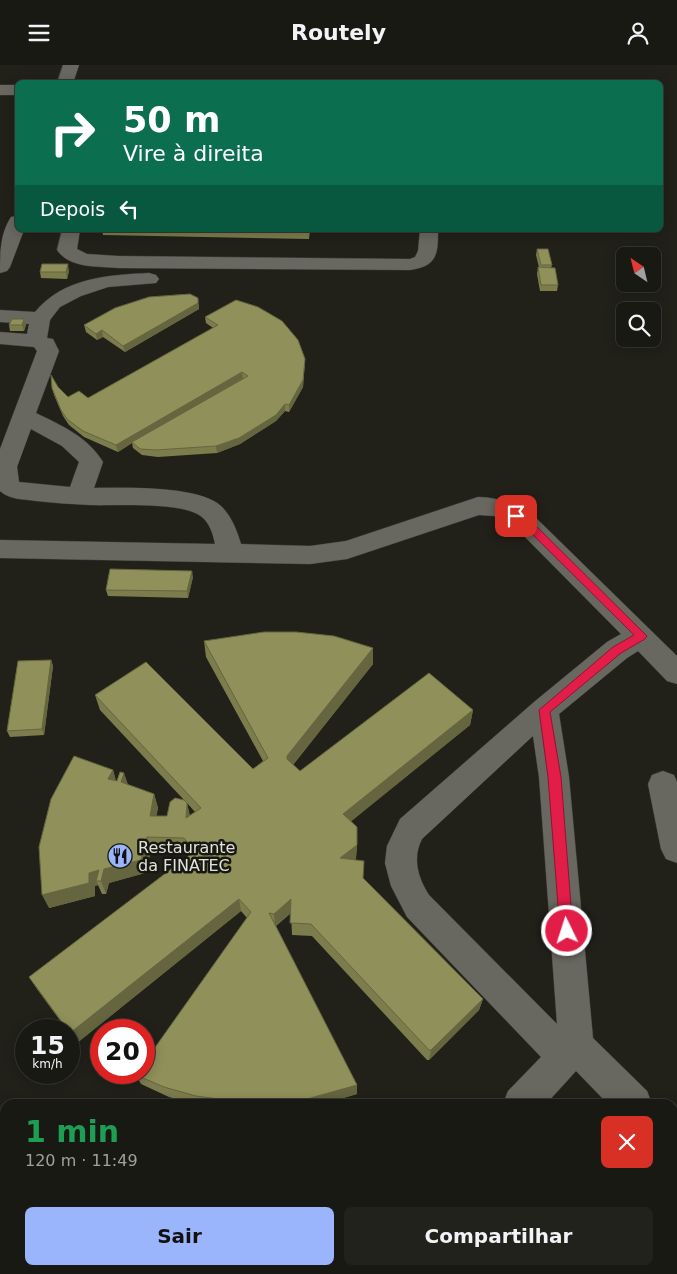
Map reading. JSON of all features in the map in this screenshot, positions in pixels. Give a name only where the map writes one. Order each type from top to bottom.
[{"type":"street","points":[[66,80],[71,65]]},
{"type":"street","points":[[0,90],[15,90]]},
{"type":"street","points":[[0,267],[4,246],[15,226]]},
{"type":"street","points":[[70,232],[66,249],[80,259],[118,262],[390,265],[410,265],[423,261],[428,257],[429,232]]},
{"type":"street","points":[[0,338],[38,330],[53,303],[74,292],[106,281],[195,276],[280,281]]},
{"type":"street","points":[[0,316],[38,330],[48,351],[5,467],[8,485],[14,490],[79,496],[174,500],[208,509],[216,516],[222,526],[231,553]]},
{"type":"street","points":[[24,416],[86,453],[91,462],[79,496]]},
{"type":"street","points":[[0,549],[310,555],[347,550],[478,506],[491,505],[507,510],[525,522],[677,673]]},
{"type":"street","points":[[628,1099],[570,1052],[418,905],[407,888],[402,867],[402,848],[411,829],[509,740],[617,650],[641,636]]},
{"type":"street","points":[[526,1099],[570,1052],[554,777],[544,710]]},
{"type":"street","points":[[663,784],[677,849]]},
{"type":"building","points":[[537,249],[548,249],[552,265],[541,265]]},
{"type":"building","points":[[42,264],[68,264],[66,272],[40,272]]},
{"type":"building","points":[[538,267],[555,268],[558,285],[541,285]]},
{"type":"building","points":[[190,294],[198,298],[198,303],[123,346],[102,330],[96,334],[84,325],[115,308],[149,297]]},
{"type":"building","points":[[236,300],[258,307],[282,321],[298,340],[305,359],[303,380],[289,405],[285,404],[276,415],[239,438],[216,446],[156,450],[140,449],[132,442],[248,376],[242,372],[116,445],[83,431],[67,419],[61,410],[52,388],[51,375],[58,387],[68,397],[79,391],[88,398],[218,325],[205,317]]},
{"type":"building","points":[[12,319],[24,319],[22,325],[9,325]]},
{"type":"building","points":[[110,569],[192,571],[187,591],[106,590]]},
{"type":"building","points":[[264,632],[296,632],[334,636],[373,648],[287,756],[287,759],[300,771],[429,673],[473,710],[343,814],[357,827],[357,845],[340,858],[364,861],[363,878],[483,999],[429,1050],[311,924],[290,923],[291,899],[274,914],[269,913],[357,1085],[307,1099],[218,1099],[196,1096],[155,1083],[155,1047],[251,912],[239,899],[80,1025],[80,1019],[60,1019],[29,977],[195,851],[184,838],[147,837],[141,860],[104,869],[101,881],[96,881],[99,870],[89,873],[89,883],[42,895],[39,847],[51,799],[74,756],[113,770],[108,779],[117,781],[120,772],[124,773],[121,782],[154,794],[150,816],[167,816],[170,802],[175,798],[184,800],[187,803],[186,818],[201,808],[95,695],[146,662],[253,769],[268,758],[204,641]]},
{"type":"building","points":[[51,660],[42,729],[7,731],[18,661]]},
{"type":"place","name":"Restaurante da FINATEC","points":[[120,856]]},
{"type":"route","points":[[516,516],[525,522],[641,636],[617,650],[544,710],[554,777],[567,931]]}]
